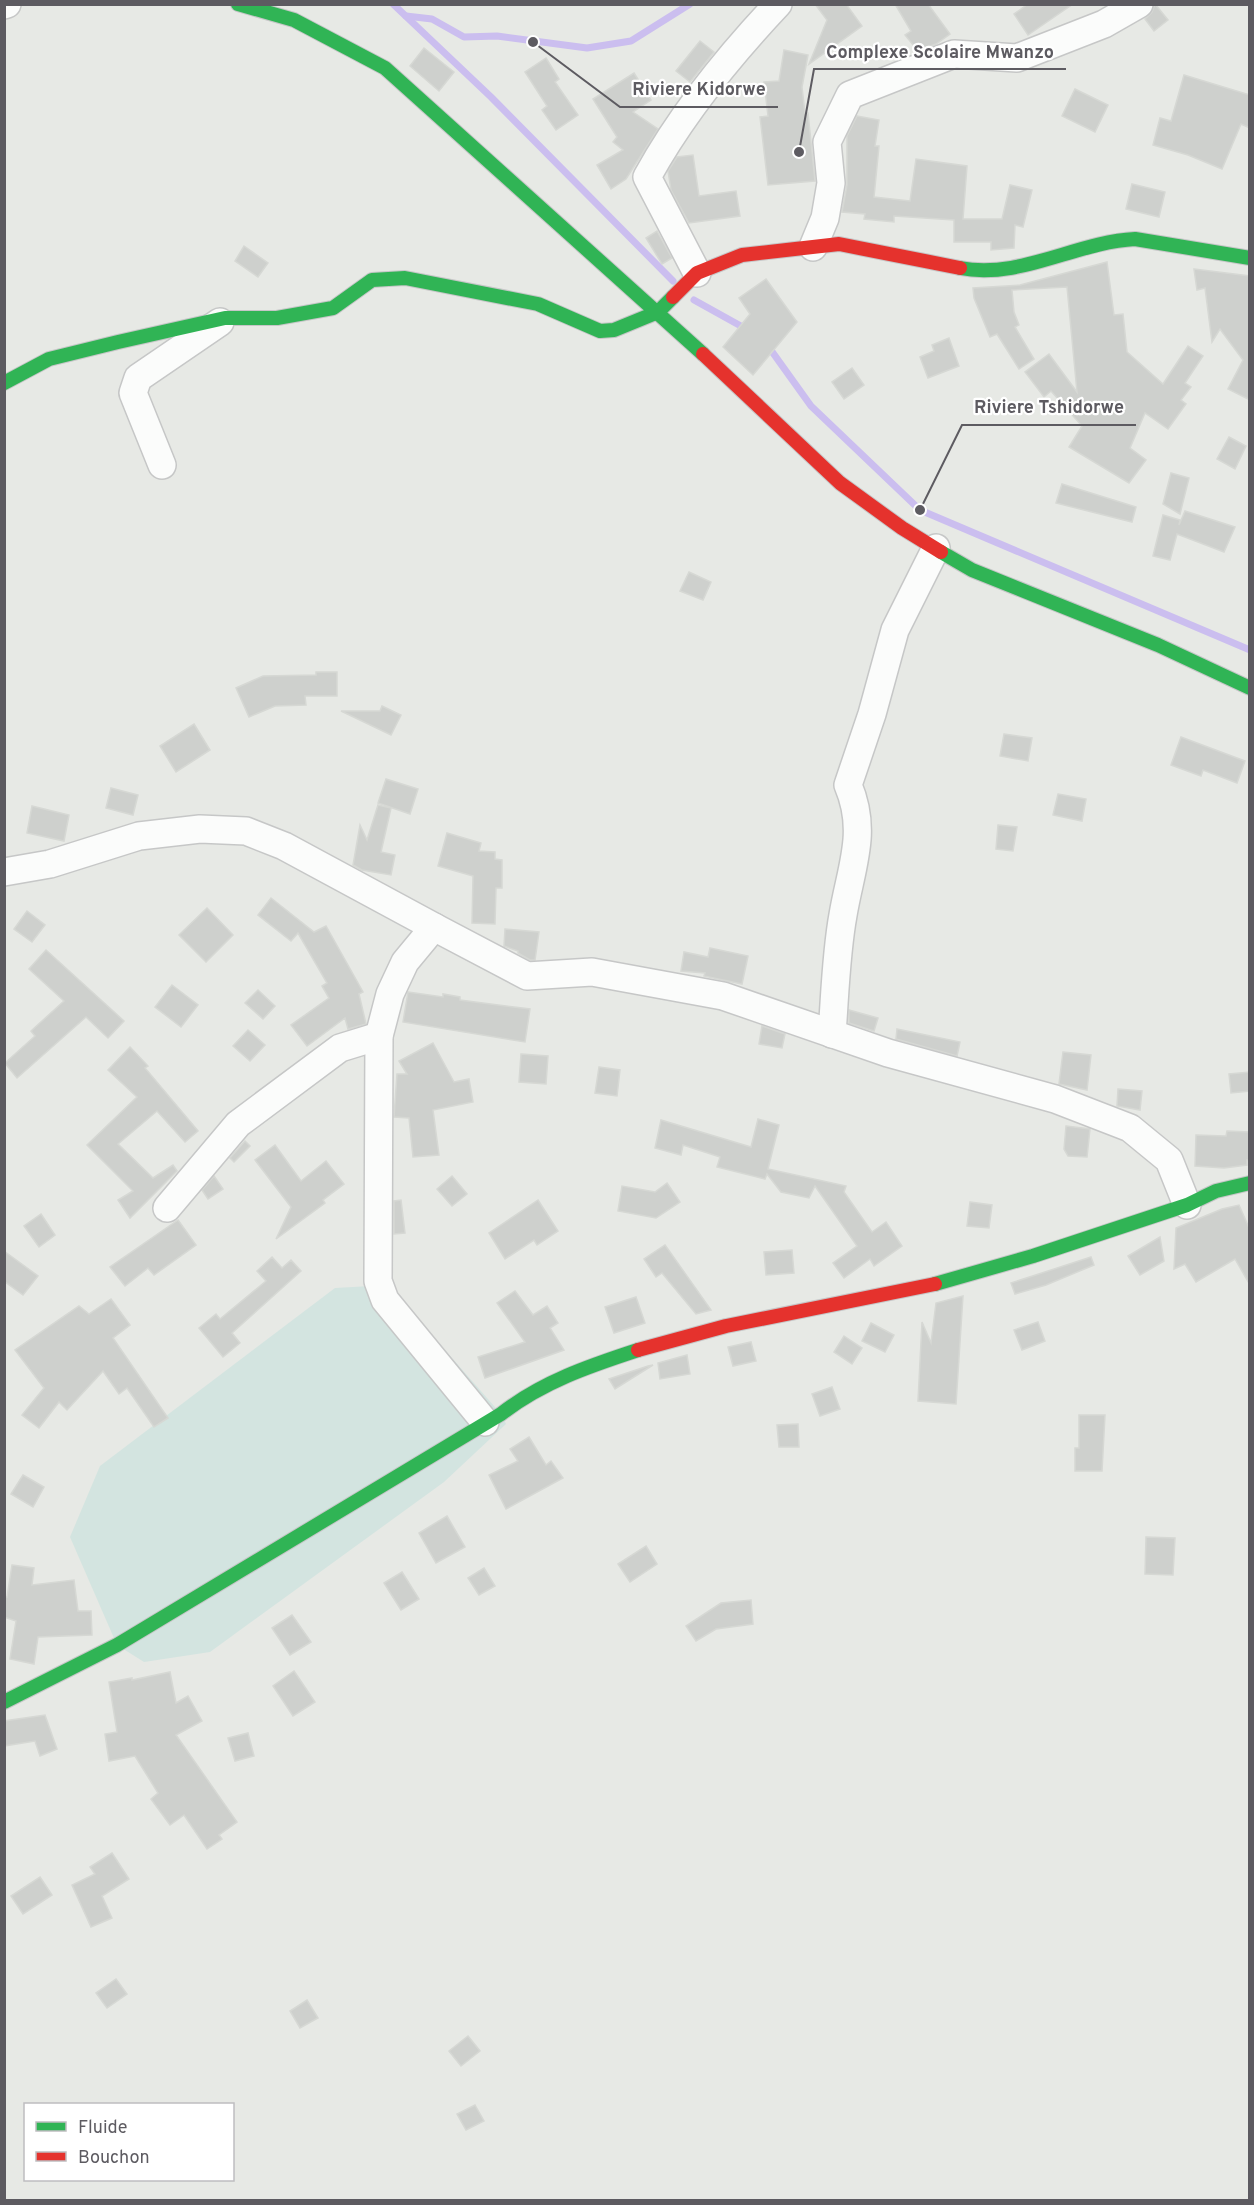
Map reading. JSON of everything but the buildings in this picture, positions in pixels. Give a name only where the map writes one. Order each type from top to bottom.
[{"type":"street","points":[[238,4],[294,20],[386,68],[658,312],[840,483],[902,528],[972,570],[1158,645],[1250,688]]},
{"type":"street","points":[[697,273],[647,177],[667,141],[695,101],[738,46],[778,4]]},
{"type":"street","points":[[813,247],[825,218],[831,183],[827,142],[850,95],[954,54],[1017,58],[1104,24],[1139,4]]},
{"type":"street","points":[[4,383],[49,359],[225,318],[277,318],[333,308],[372,280],[405,278],[538,304],[600,331],[614,330],[658,312],[697,273],[742,255],[839,244],[966,269],[1015,267],[1116,240],[1135,239],[1250,258]]},
{"type":"street","points":[[162,465],[133,393],[138,378],[225,318]]},
{"type":"street","points":[[832,1034],[843,915],[855,863],[858,808],[849,785],[872,714],[895,630],[936,548]]},
{"type":"street","points":[[4,872],[50,864],[139,836],[200,829],[246,831],[284,846],[527,976],[592,972],[723,996],[888,1053],[1055,1099],[1130,1128],[1169,1160],[1186,1205]]},
{"type":"street","points":[[434,927],[405,962],[390,994],[379,1036],[378,1281],[386,1300],[485,1422]]},
{"type":"street","points":[[166,1208],[238,1124],[340,1048],[379,1036]]},
{"type":"street","points":[[4,1702],[117,1646],[501,1414],[525,1394],[568,1374],[624,1353],[699,1332],[942,1282],[1057,1248],[1186,1205],[1216,1191],[1250,1184]]},
{"type":"shaded area","points":[[388,1285],[501,1414],[506,1424],[444,1482],[210,1652],[144,1662],[117,1645],[70,1537],[100,1466],[335,1288]]},
{"type":"waterway","points":[[393,4],[491,97],[673,281]]},
{"type":"waterway","points":[[406,16],[432,19],[464,37],[497,36],[587,48],[631,41],[690,4]]},
{"type":"waterway","points":[[694,300],[748,330]]},
{"type":"waterway","points":[[768,346],[811,406],[920,510],[1250,650]]},
{"type":"traffic: fast","points":[[238,4],[294,20],[385,68],[703,354]]},
{"type":"traffic: fast","points":[[960,268],[1004,269],[1091,246],[1135,239],[1250,258]]},
{"type":"traffic: fast","points":[[4,383],[49,359],[118,342],[225,318],[277,318],[333,308],[372,280],[405,278],[538,304],[600,331],[614,330],[658,312],[673,297]]},
{"type":"traffic: fast","points":[[941,552],[972,570],[1158,645],[1250,688]]},
{"type":"traffic: fast","points":[[935,1284],[1033,1256],[1187,1205],[1216,1191],[1250,1183]]},
{"type":"traffic: fast","points":[[4,1702],[117,1645],[549,1384],[638,1350]]},
{"type":"traffic: jam","points":[[673,297],[697,273],[742,255],[839,244],[960,268]]},
{"type":"traffic: jam","points":[[703,354],[840,483],[902,528],[941,552]]},
{"type":"traffic: jam","points":[[638,1350],[726,1326],[935,1284]]},
{"type":"place","name":"Riviere Kidorwe","points":[[533,42]]},
{"type":"place","name":"Complexe Scolaire Mwanzo","points":[[799,152]]},
{"type":"place","name":"Riviere Tshidorwe","points":[[920,510]]}]
